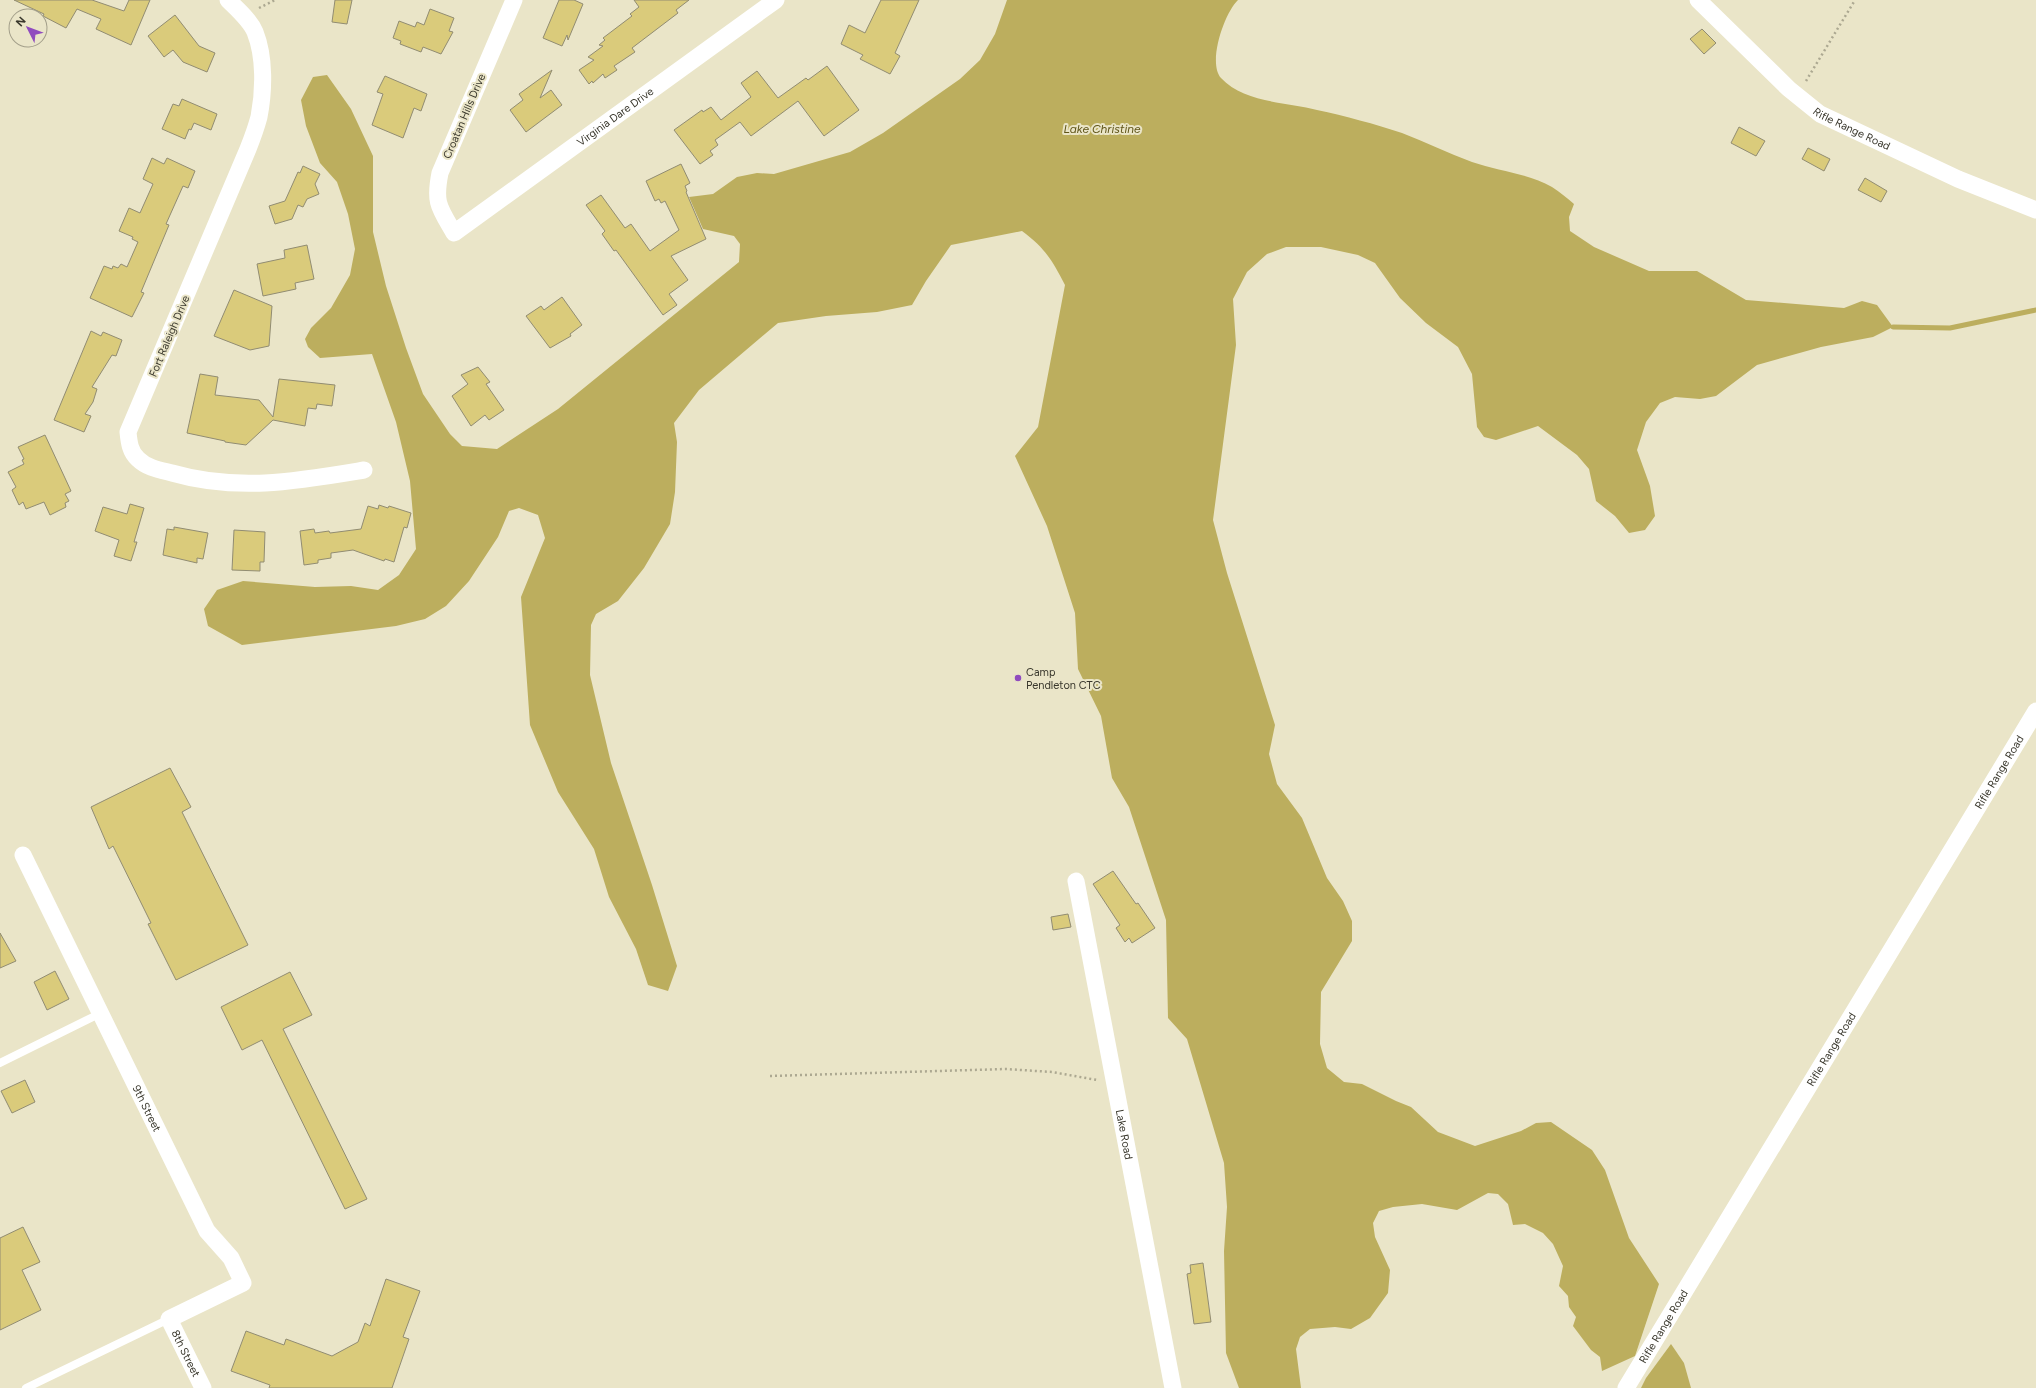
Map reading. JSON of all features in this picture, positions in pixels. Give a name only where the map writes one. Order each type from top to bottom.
[{"type":"street","name":"Fort Raleigh Drive","points":[[228,0],[241,13],[255,31],[260,50],[262,78],[259,117],[245,156],[128,432],[130,448],[138,459],[151,467],[184,477],[217,482],[253,484],[288,482],[364,470]]},
{"type":"street","name":"Croatan Hills Drive","points":[[454,233],[438,207],[436,193],[440,173],[514,0]]},
{"type":"street","name":"Virginia Dare Drive","points":[[454,233],[776,0]]},
{"type":"street","name":"Rifle Range Road","points":[[1698,0],[1797,95],[1827,117],[1958,179],[2036,210]]},
{"type":"street","name":"Rifle Range Road","points":[[1626,1388],[2036,711]]},
{"type":"street","name":"9th Street","points":[[23,855],[207,1231],[231,1258],[243,1283],[169,1319]]},
{"type":"street","name":"Lake Road","points":[[1076,880],[1172,1388]]},
{"type":"street","name":"8th Street","points":[[169,1319],[203,1388]]},
{"type":"lane","points":[[0,1062],[100,1014]]},
{"type":"lane","points":[[26,1388],[169,1319]]},
{"type":"path","points":[[1797,95],[1855,0]]},
{"type":"path","points":[[770,1076],[1006,1069],[1052,1072],[1089,1080],[1114,1081]]},
{"type":"water","name":"Lake Christine","points":[[1007,0],[1238,0],[1233,6],[1223,26],[1219,38],[1216,61],[1217,71],[1221,78],[1230,86],[1241,92],[1266,100],[1328,112],[1381,126],[1402,133],[1472,162],[1533,178],[1552,187],[1574,204],[1569,217],[1570,231],[1594,247],[1649,271],[1697,271],[1746,300],[1844,308],[1862,301],[1877,305],[1893,327],[1873,337],[1821,347],[1757,365],[1716,396],[1700,399],[1675,397],[1660,403],[1646,422],[1637,450],[1650,486],[1655,516],[1645,530],[1629,533],[1615,516],[1596,501],[1589,469],[1577,455],[1538,426],[1496,440],[1484,437],[1477,427],[1472,374],[1458,347],[1426,323],[1400,298],[1375,263],[1358,255],[1321,247],[1286,247],[1267,254],[1247,272],[1233,299],[1236,345],[1213,520],[1227,573],[1275,725],[1269,754],[1277,784],[1302,818],[1327,878],[1343,901],[1352,921],[1352,941],[1321,992],[1320,1044],[1327,1068],[1344,1082],[1362,1084],[1411,1107],[1438,1132],[1475,1146],[1521,1131],[1536,1123],[1551,1122],[1592,1150],[1605,1170],[1629,1238],[1659,1284],[1635,1356],[1602,1371],[1600,1357],[1591,1350],[1573,1326],[1576,1317],[1569,1307],[1568,1296],[1559,1286],[1563,1266],[1553,1244],[1543,1233],[1525,1224],[1513,1225],[1508,1204],[1498,1194],[1488,1193],[1457,1210],[1422,1204],[1393,1207],[1379,1211],[1373,1223],[1375,1237],[1390,1270],[1388,1293],[1370,1318],[1351,1329],[1335,1327],[1310,1329],[1300,1337],[1296,1349],[1301,1388],[1239,1388],[1226,1353],[1224,1251],[1227,1207],[1224,1163],[1187,1039],[1168,1018],[1166,920],[1129,807],[1112,778],[1101,716],[1078,669],[1075,613],[1047,526],[1015,456],[1038,427],[1065,285],[1047,255],[1037,243],[1022,231],[951,245],[926,281],[912,305],[877,312],[826,316],[778,323],[699,390],[674,423],[677,442],[675,492],[670,524],[644,568],[618,601],[596,614],[591,625],[590,675],[611,763],[652,885],[677,966],[668,991],[648,985],[636,949],[609,897],[594,849],[558,792],[530,725],[521,597],[545,538],[538,515],[519,508],[509,511],[498,537],[469,581],[446,606],[425,619],[396,626],[242,645],[208,626],[204,609],[217,590],[243,581],[315,587],[351,586],[378,590],[399,575],[416,549],[410,481],[396,422],[372,354],[320,358],[308,347],[305,339],[311,328],[331,308],[350,275],[355,249],[348,214],[337,182],[320,163],[306,126],[301,100],[313,77],[327,75],[351,109],[373,156],[373,232],[386,286],[423,394],[450,434],[462,446],[497,449],[558,409],[739,262],[740,244],[734,236],[703,229],[689,197],[713,194],[737,177],[757,173],[774,174],[850,152],[883,133],[960,79],[980,60],[995,34]]},
{"type":"water","points":[[1671,1344],[1684,1363],[1691,1388],[1641,1388],[1646,1378]]},
{"type":"building","points":[[14,0],[92,0],[124,11],[129,0],[150,0],[131,45],[96,29],[101,19],[77,9],[66,28],[48,19],[48,8],[31,8]]},
{"type":"building","points":[[335,0],[352,0],[347,24],[332,22]]},
{"type":"building","points":[[559,0],[574,0],[583,4],[568,40],[567,35],[562,46],[543,38]]},
{"type":"building","points":[[634,0],[689,0],[676,10],[678,13],[632,48],[635,52],[614,66],[617,70],[605,78],[603,74],[593,83],[592,81],[589,84],[579,70],[594,60],[588,57],[603,46],[599,45],[605,40],[603,38],[632,16],[630,14],[639,7]]},
{"type":"building","points":[[881,0],[919,0],[895,53],[900,56],[890,74],[860,59],[863,55],[841,44],[849,25],[865,33]]},
{"type":"building","points":[[430,9],[454,18],[449,31],[453,32],[441,54],[423,47],[421,52],[400,44],[401,41],[393,38],[399,21],[415,27],[417,22],[424,25]]},
{"type":"building","points":[[175,15],[199,46],[215,53],[207,72],[183,62],[173,50],[164,57],[148,36]]},
{"type":"building","points":[[1702,29],[1716,43],[1704,54],[1690,39]]},
{"type":"building","points":[[827,66],[859,110],[824,136],[798,101],[751,136],[740,122],[715,140],[718,145],[710,151],[713,155],[700,164],[674,130],[702,110],[703,112],[711,107],[721,120],[751,97],[741,83],[757,71],[778,98],[806,78],[808,80]]},
{"type":"building","points":[[552,70],[540,98],[551,90],[562,105],[526,132],[510,110],[523,100],[519,94]]},
{"type":"building","points":[[385,76],[427,94],[421,111],[414,108],[403,138],[372,125],[383,94],[377,92]]},
{"type":"building","points":[[182,99],[217,114],[211,130],[194,123],[191,130],[189,129],[185,139],[162,129],[173,104],[179,106]]},
{"type":"building","points":[[1739,127],[1765,141],[1756,156],[1731,143]]},
{"type":"building","points":[[1808,148],[1830,159],[1824,171],[1802,159]]},
{"type":"building","points":[[152,158],[164,164],[167,158],[195,171],[188,188],[183,186],[166,224],[169,225],[141,292],[144,293],[132,317],[90,298],[104,266],[112,269],[113,266],[118,268],[121,264],[127,267],[138,242],[132,239],[133,237],[119,231],[129,208],[140,213],[153,184],[143,179]]},
{"type":"building","points":[[681,164],[690,183],[685,186],[686,192],[706,239],[671,256],[688,280],[669,294],[677,305],[663,315],[616,250],[614,251],[602,234],[605,231],[586,205],[601,195],[625,228],[631,224],[650,251],[679,230],[665,201],[661,203],[659,199],[655,201],[646,181]]},
{"type":"building","points":[[303,166],[320,174],[315,184],[319,194],[307,199],[303,207],[298,205],[292,219],[275,224],[269,206],[285,201],[298,172],[300,173]]},
{"type":"building","points":[[1865,178],[1887,191],[1881,202],[1858,190]]},
{"type":"building","points":[[307,245],[314,279],[295,283],[296,289],[263,296],[257,264],[285,258],[284,250]]},
{"type":"building","points":[[234,290],[272,306],[269,346],[250,350],[214,336]]},
{"type":"building","points":[[562,297],[582,325],[570,334],[571,336],[550,348],[526,316],[541,306],[544,310]]},
{"type":"building","points":[[91,331],[101,336],[103,332],[122,340],[116,356],[112,355],[92,387],[97,389],[93,402],[85,414],[91,416],[84,432],[54,420]]},
{"type":"building","points":[[478,367],[490,382],[486,384],[504,410],[489,420],[485,415],[471,426],[452,396],[468,384],[461,375]]},
{"type":"building","points":[[200,374],[218,377],[215,395],[259,400],[273,417],[279,379],[335,385],[332,406],[317,404],[316,409],[308,408],[305,426],[273,420],[246,445],[225,442],[187,433]]},
{"type":"building","points":[[45,435],[71,491],[65,494],[69,501],[65,503],[66,507],[50,515],[44,502],[26,509],[23,502],[19,505],[12,490],[16,487],[8,472],[24,464],[22,460],[24,459],[18,447]]},
{"type":"building","points":[[130,504],[144,508],[134,542],[137,542],[131,561],[114,556],[119,540],[95,531],[103,507],[127,514]]},
{"type":"building","points":[[379,505],[388,508],[389,506],[411,513],[407,528],[404,527],[394,562],[385,559],[384,561],[353,550],[331,553],[331,558],[318,560],[318,563],[304,565],[300,531],[314,529],[315,533],[329,531],[330,533],[361,529],[368,506],[378,509]]},
{"type":"building","points":[[174,527],[208,533],[203,559],[197,558],[197,563],[163,555],[167,529],[174,530]]},
{"type":"building","points":[[234,530],[265,532],[264,562],[260,562],[260,571],[232,570]]},
{"type":"building","points":[[170,768],[191,807],[182,812],[248,945],[176,980],[148,924],[151,923],[113,846],[109,849],[91,807]]},
{"type":"building","points":[[1113,871],[1155,928],[1132,943],[1129,938],[1125,942],[1116,928],[1120,925],[1093,884]]},
{"type":"building","points":[[1068,914],[1071,927],[1053,930],[1051,917]]},
{"type":"building","points":[[0,933],[16,961],[0,968]]},
{"type":"building","points":[[55,971],[69,999],[47,1010],[34,982]]},
{"type":"building","points":[[290,972],[312,1015],[283,1029],[367,1199],[345,1209],[262,1040],[242,1050],[221,1007]]},
{"type":"building","points":[[25,1080],[35,1102],[12,1113],[1,1091]]},
{"type":"building","points":[[23,1227],[40,1262],[22,1270],[41,1310],[0,1330],[0,1238]]},
{"type":"building","points":[[1203,1263],[1211,1322],[1194,1324],[1187,1274],[1191,1273],[1190,1265]]},
{"type":"building","points":[[386,1279],[420,1291],[403,1337],[409,1339],[392,1388],[269,1388],[270,1385],[231,1371],[246,1331],[284,1345],[286,1339],[332,1356],[358,1342],[365,1323],[370,1326]]},
{"type":"waterway","points":[[1893,327],[1950,328],[2036,310]]},
{"type":"place","name":"Camp Pendleton CTC","points":[[1018,678]]}]
